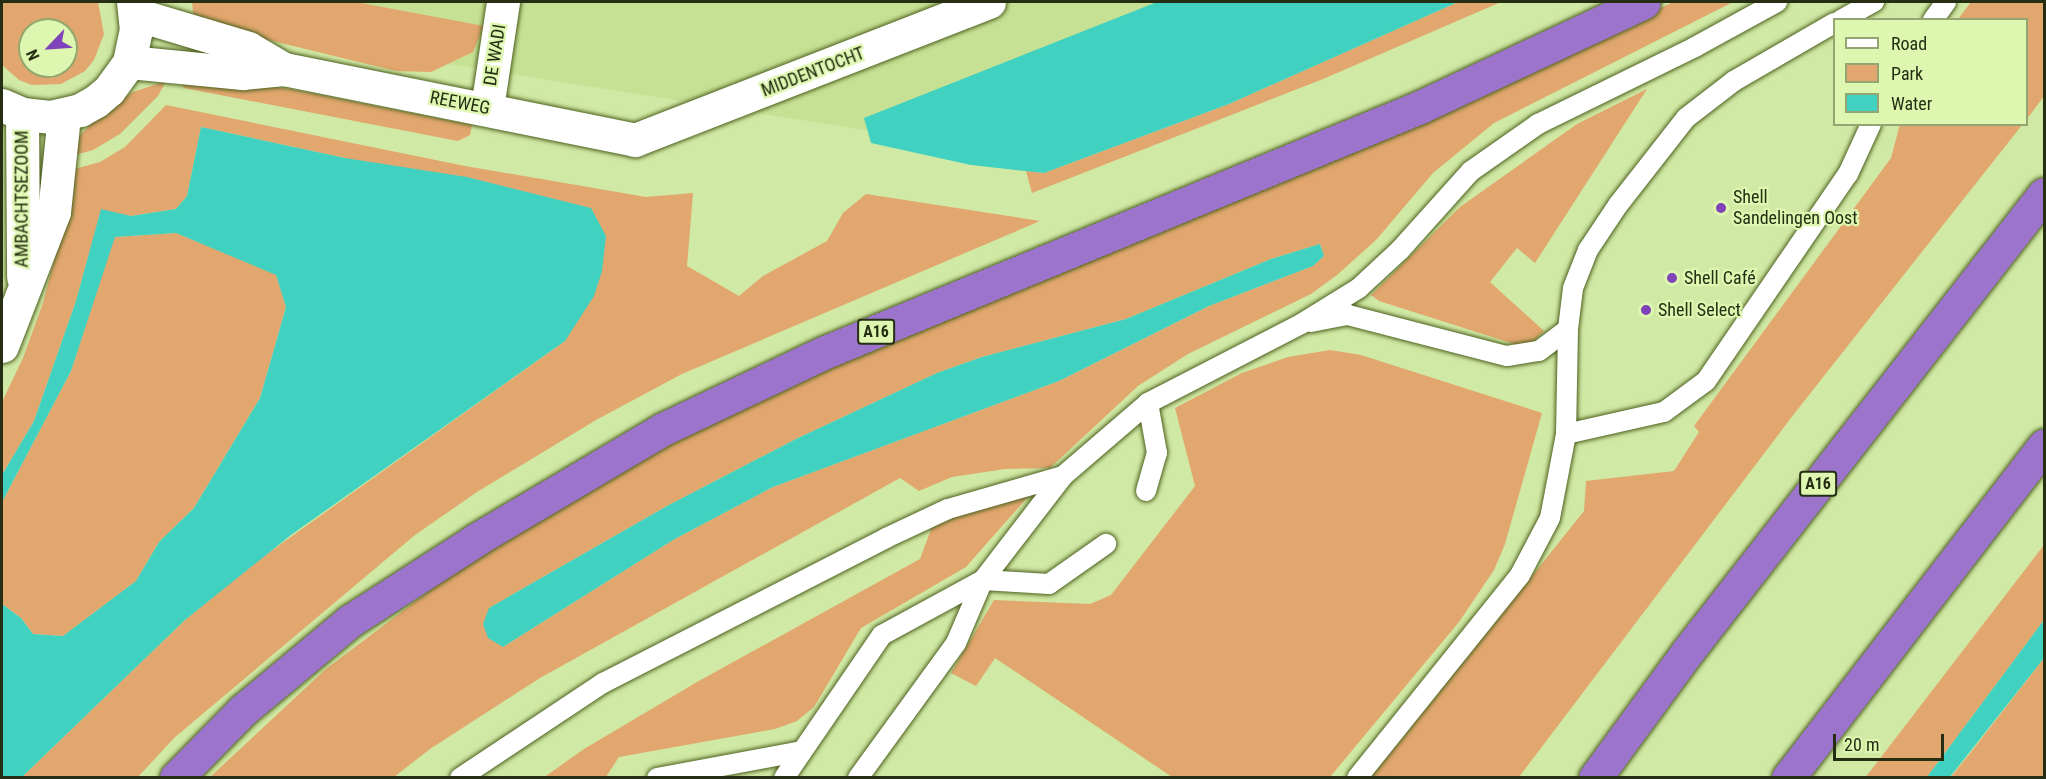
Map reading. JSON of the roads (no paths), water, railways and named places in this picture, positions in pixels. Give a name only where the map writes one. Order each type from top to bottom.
[{"type":"highway","name":"A16","points":[[176,777],[243,710],[350,621],[477,539],[663,429],[823,353],[1420,107],[1644,2]]},
{"type":"highway","name":"A16","points":[[1595,777],[1688,651],[2044,194]]},
{"type":"highway","points":[[1788,777],[2044,445]]},
{"type":"street","name":"DE WADI","points":[[487,108],[504,2]]},
{"type":"street","name":"MIDDENTOCHT","points":[[635,140],[989,2]]},
{"type":"street","name":"REEWEG","points":[[134,8],[248,48],[285,69]]},
{"type":"street","points":[[12,110],[64,115],[80,110],[109,90],[129,62],[134,8]]},
{"type":"street","name":"REEWEG","points":[[129,62],[243,73],[285,69],[487,108],[635,140]]},
{"type":"street","name":"AMBACHTSEZOOM","points":[[12,110],[23,285]]},
{"type":"street","name":"AMBACHTSEZOOM","points":[[2,346],[23,285],[54,212],[64,115]]},
{"type":"lane","points":[[858,777],[956,643],[983,580],[1064,476],[1148,403],[1301,324],[1359,288],[1400,250],[1471,171],[1538,124],[1695,47],[1777,2]]},
{"type":"lane","points":[[1845,18],[1874,2]]},
{"type":"lane","points":[[1934,18],[1946,2]]},
{"type":"lane","points":[[1357,777],[1520,575],[1550,518],[1566,434],[1568,329],[1573,288],[1588,250],[1618,205],[1686,118],[1734,81],[1833,24]]},
{"type":"lane","points":[[1566,434],[1664,412],[1706,381],[1848,174],[1869,126]]},
{"type":"lane","points":[[1301,324],[1348,315],[1507,356],[1539,351],[1568,329]]},
{"type":"lane","points":[[1146,491],[1157,453],[1148,403]]},
{"type":"lane","points":[[460,777],[603,683],[886,538],[948,509],[1064,476]]},
{"type":"lane","points":[[784,777],[882,635],[983,580],[1049,584],[1106,544]]},
{"type":"lane","points":[[657,777],[802,751]]},
{"type":"water","points":[[1157,2],[1458,2],[1229,104],[1044,173],[971,165],[871,143],[864,118]]},
{"type":"water","points":[[201,127],[345,158],[467,177],[591,208],[606,236],[602,271],[594,296],[565,341],[291,535],[185,620],[22,777],[2,777],[2,604],[21,618],[33,634],[63,636],[136,581],[159,542],[194,508],[260,398],[286,307],[276,275],[176,233],[115,237],[71,371],[2,502],[2,475],[34,421],[76,301],[101,209],[131,216],[176,209],[187,196]]},
{"type":"water","points":[[1320,244],[1324,256],[1313,266],[1209,306],[1059,381],[773,487],[673,540],[503,647],[488,638],[483,624],[489,608],[667,506],[796,439],[937,373],[982,357],[1126,319],[1271,259]]},
{"type":"water","points":[[2044,620],[2044,658],[1950,777],[1927,777]]},
{"type":"place","name":"Shell Sandelingen Oost","points":[[1721,208]]},
{"type":"place","name":"Shell Café","points":[[1672,278]]},
{"type":"place","name":"Shell Select","points":[[1646,310]]}]
